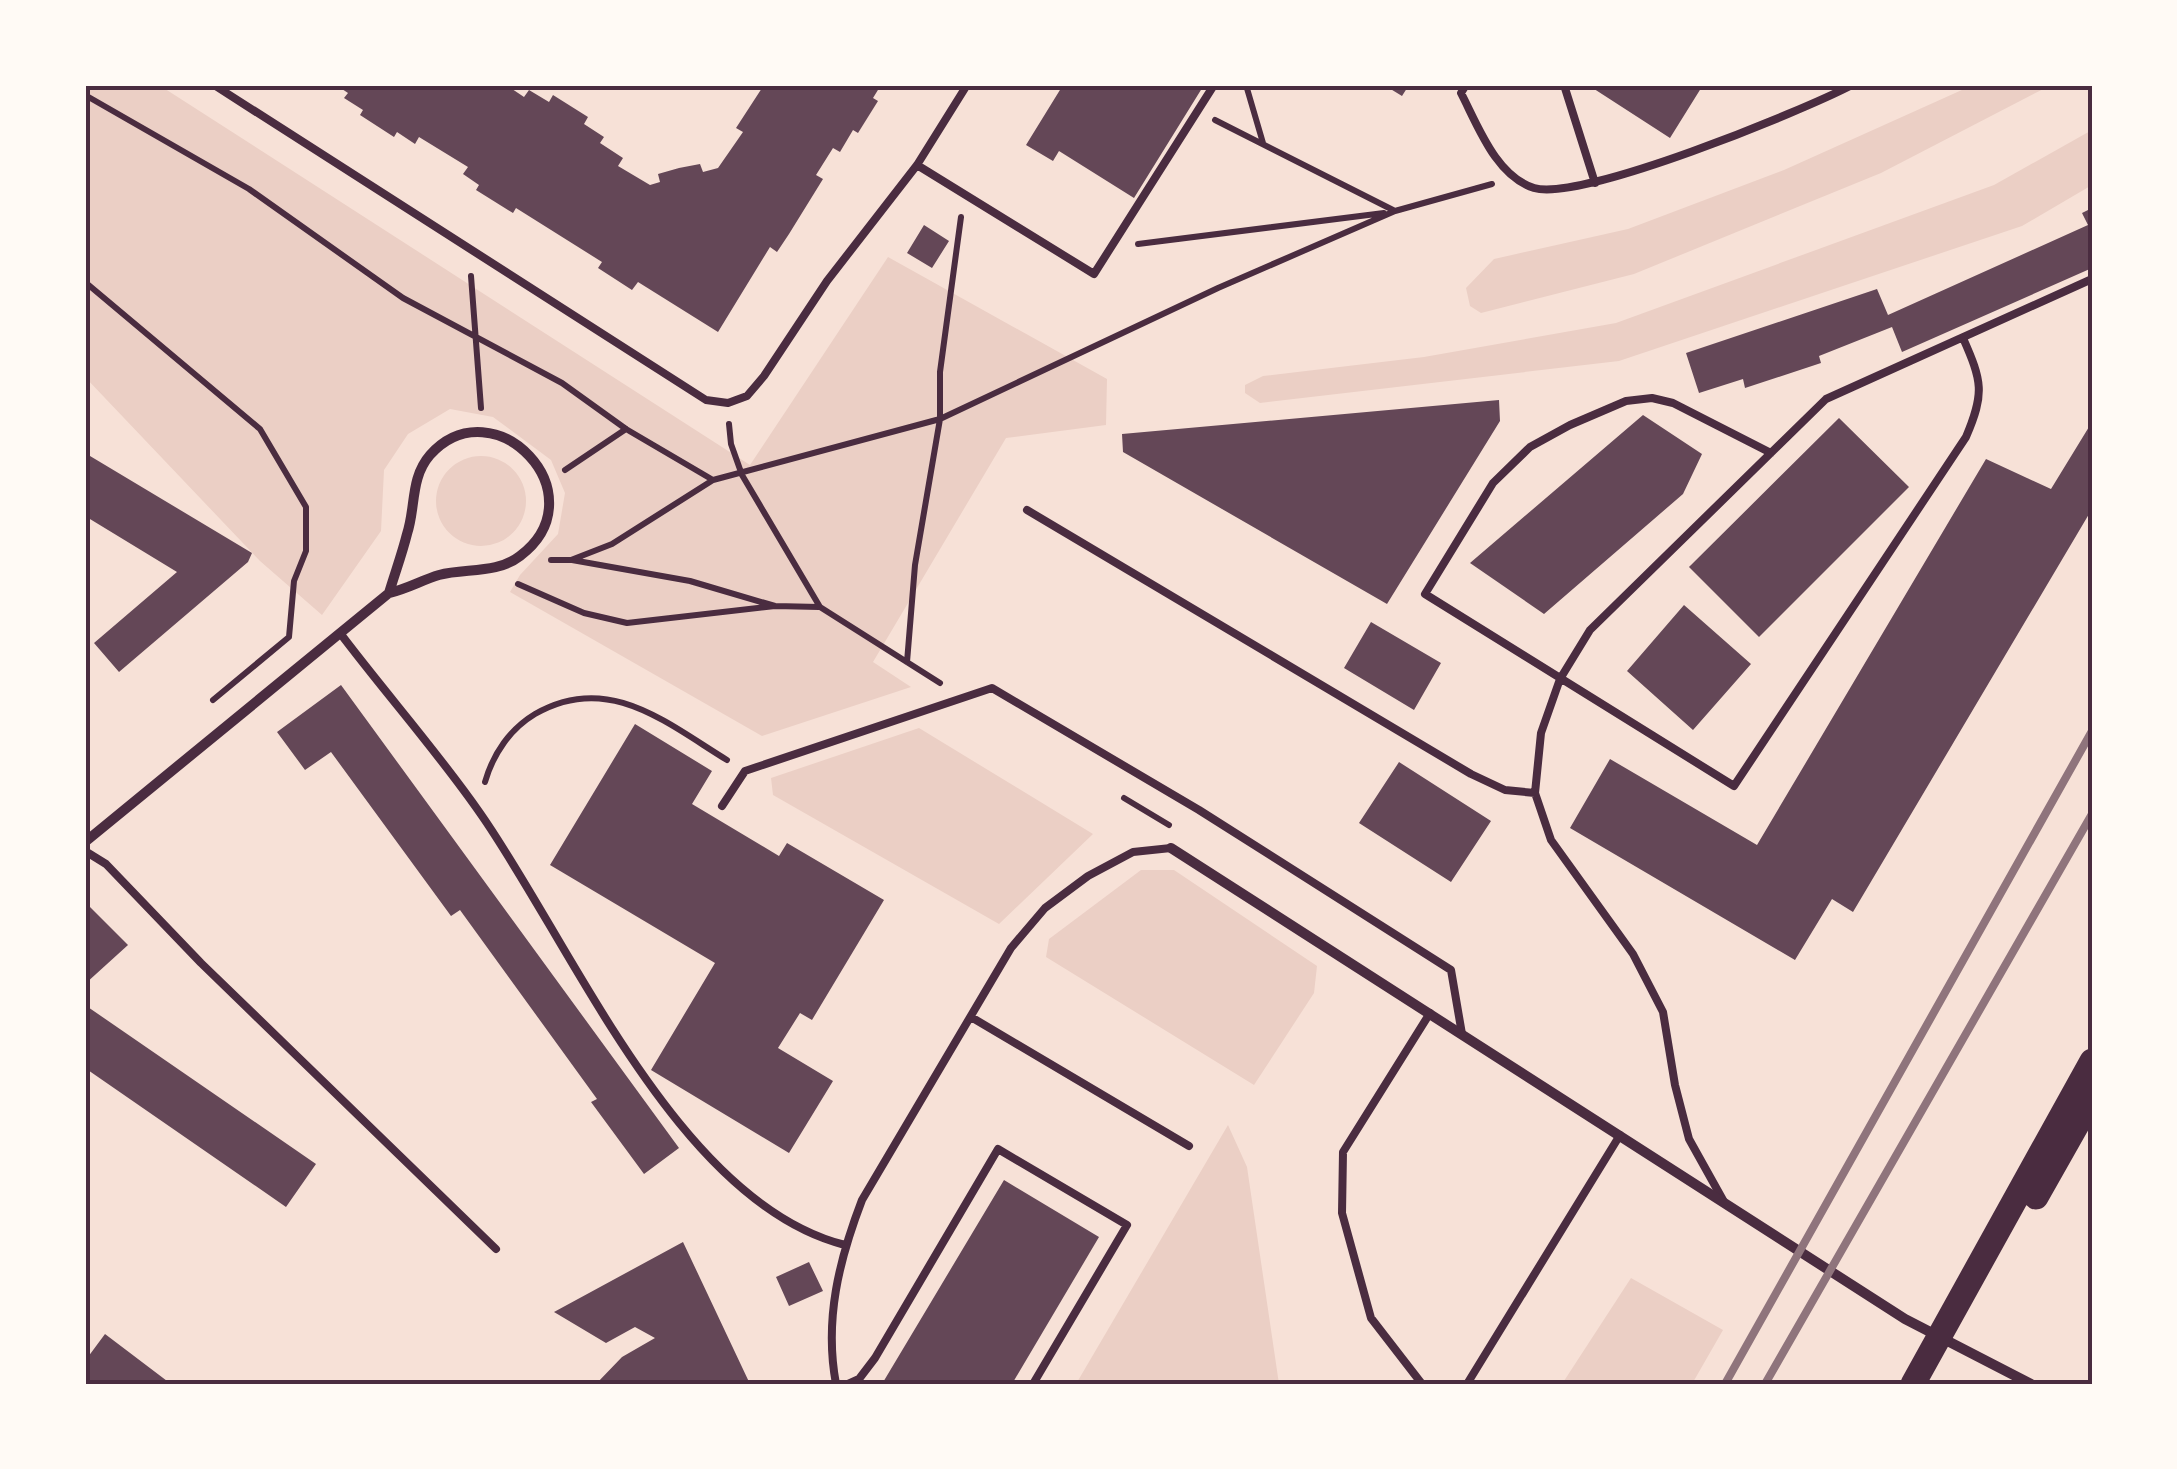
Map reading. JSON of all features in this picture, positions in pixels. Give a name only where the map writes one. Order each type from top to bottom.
[{"type":"main road","points":[[1912,1384],[2092,1061]]},
{"type":"main road","points":[[1930,1384],[2092,1098]]},
{"type":"street","points":[[85,842],[389,593],[412,588],[435,576],[490,569],[518,559],[538,539],[548,511],[546,482],[533,457],[510,439],[482,432],[454,438],[430,454],[416,478],[408,532],[389,593]]},
{"type":"street","points":[[1171,848],[1906,1319],[2031,1384]]},
{"type":"lane","points":[[214,85],[706,400],[728,403],[748,396],[764,376],[827,280],[918,166],[967,85]]},
{"type":"lane","points":[[918,166],[1094,274],[1214,85]]},
{"type":"lane","points":[[1466,85],[1461,94],[1491,149],[1511,175],[1534,188],[1559,191],[1594,183],[1759,126],[1852,85]]},
{"type":"lane","points":[[1564,85],[1594,183]]},
{"type":"lane","points":[[1723,1200],[1688,1139],[1663,1012],[1633,954],[1551,840],[1535,793],[1541,733],[1560,679],[1590,630],[1826,398],[2092,280]]},
{"type":"lane","points":[[1772,453],[1673,403],[1652,398],[1626,401],[1530,447],[1494,483],[1425,594],[1734,786],[1966,437],[1980,405],[1978,371],[1962,338]]},
{"type":"lane","points":[[1027,510],[1471,774],[1505,790],[1535,793]]},
{"type":"lane","points":[[340,633],[480,813],[642,1076],[688,1134],[746,1190],[802,1230],[844,1245]]},
{"type":"lane","points":[[722,806],[745,772],[992,688],[1199,810],[1451,970],[1462,1034]]},
{"type":"lane","points":[[836,1384],[830,1350],[834,1292],[844,1245],[862,1200],[1011,948],[1045,908],[1088,876],[1133,852],[1171,848]]},
{"type":"lane","points":[[85,851],[106,864],[201,963],[496,1249]]},
{"type":"lane","points":[[1422,1384],[1371,1318],[1342,1214],[1343,1152],[1430,1013]]},
{"type":"lane","points":[[970,1017],[1190,1146]]},
{"type":"lane","points":[[1467,1384],[1620,1135]]},
{"type":"lane","points":[[848,1384],[859,1378],[875,1358],[998,1150],[1127,1224],[1033,1384]]},
{"type":"path","points":[[1246,85],[1264,144]]},
{"type":"path","points":[[85,94],[249,188],[403,298],[562,382],[626,429],[713,480]]},
{"type":"path","points":[[1197,111],[1395,211]]},
{"type":"path","points":[[1110,247],[1395,211],[1485,188],[1511,175]]},
{"type":"path","points":[[907,662],[915,564],[940,419],[940,372],[965,194]]},
{"type":"path","points":[[571,560],[612,544],[713,480],[940,419],[1218,288],[1395,211]]},
{"type":"path","points":[[468,250],[482,432]]},
{"type":"path","points":[[85,282],[260,429],[306,507],[306,552],[294,581],[289,637]]},
{"type":"path","points":[[728,403],[731,444],[742,474],[820,606],[962,697]]},
{"type":"path","points":[[546,482],[626,429]]},
{"type":"path","points":[[518,559],[571,560],[690,580],[775,606]]},
{"type":"path","points":[[490,569],[569,607],[627,623],[775,606],[820,606]]},
{"type":"path","points":[[480,813],[490,766],[506,739],[528,718],[556,702],[588,697],[620,701],[648,712],[745,772]]},
{"type":"path","points":[[1111,789],[1176,830]]},
{"type":"shaded area","points":[[85,85],[159,85],[750,465],[888,257],[1107,379],[1106,425],[1006,438],[873,662],[911,687],[762,736],[510,592],[520,575],[558,534],[565,493],[551,460],[493,417],[450,409],[408,434],[384,470],[381,531],[322,615],[260,561],[85,377]]},
{"type":"shaded area","points":[[1973,85],[2051,85],[1881,173],[1634,274],[1481,313],[1470,306],[1466,288],[1494,259],[1628,229],[1784,170]]},
{"type":"shaded area","points":[[2092,130],[2092,185],[2022,226],[1619,361],[1260,403],[1245,393],[1245,385],[1263,376],[1424,357],[1616,323],[1994,185]]},
{"type":"shaded area","points":[[481,456],[498,459],[513,469],[523,484],[523,518],[513,533],[498,543],[481,546],[464,543],[449,533],[439,518],[436,501],[439,484],[449,469],[464,459]]},
{"type":"shaded area","points":[[919,728],[1093,834],[999,924],[773,795],[771,778]]},
{"type":"shaded area","points":[[1141,870],[1174,870],[1317,966],[1314,993],[1254,1085],[1046,957],[1049,939]]},
{"type":"shaded area","points":[[1228,1125],[1247,1167],[1279,1384],[1076,1384]]},
{"type":"shaded area","points":[[1631,1278],[1723,1330],[1692,1384],[1562,1384]]},
{"type":"building","points":[[336,85],[506,85],[524,97],[529,90],[549,102],[553,95],[588,117],[584,124],[604,137],[600,143],[623,158],[618,166],[650,185],[660,182],[658,174],[679,168],[700,164],[703,172],[718,168],[743,132],[736,128],[762,88],[757,85],[881,85],[873,98],[878,101],[858,133],[853,130],[840,152],[833,148],[816,175],[823,179],[789,234],[777,252],[770,247],[718,332],[638,282],[632,290],[598,268],[602,262],[516,208],[513,213],[476,190],[479,185],[463,174],[468,167],[419,137],[415,144],[397,132],[394,137],[360,115],[363,110],[344,98],[348,93]]},
{"type":"building","points":[[1063,85],[1204,85],[1134,198],[1059,151],[1053,161],[1026,145]]},
{"type":"building","points":[[1384,85],[1409,85],[1402,96]]},
{"type":"building","points":[[1588,85],[1703,85],[1670,138]]},
{"type":"building","points":[[2092,208],[2092,268],[1902,352],[1892,327],[1819,356],[1821,363],[1745,388],[1743,379],[1699,393],[1686,353],[1877,289],[1888,315],[2088,225],[2082,213]]},
{"type":"building","points":[[924,225],[949,241],[932,268],[907,253]]},
{"type":"building","points":[[1499,400],[1500,421],[1387,604],[1123,452],[1122,434]]},
{"type":"building","points":[[1643,415],[1702,454],[1683,494],[1544,614],[1470,563]]},
{"type":"building","points":[[1839,418],[1909,487],[1759,637],[1689,567]]},
{"type":"building","points":[[2092,422],[2092,509],[1853,912],[1832,899],[1795,960],[1570,828],[1610,759],[1757,845],[1986,459],[2051,489]]},
{"type":"building","points":[[85,453],[252,553],[248,562],[119,672],[94,643],[177,572],[85,516]]},
{"type":"building","points":[[1684,605],[1751,664],[1693,730],[1627,671]]},
{"type":"building","points":[[1371,622],[1441,663],[1414,710],[1344,668]]},
{"type":"building","points":[[341,685],[679,1148],[644,1174],[591,1102],[597,1099],[460,910],[451,916],[331,752],[305,770],[277,732]]},
{"type":"building","points":[[635,724],[712,771],[692,804],[779,856],[787,843],[884,900],[812,1020],[800,1013],[778,1048],[833,1081],[789,1153],[651,1070],[715,963],[550,865]]},
{"type":"building","points":[[1399,762],[1491,821],[1451,882],[1359,823]]},
{"type":"building","points":[[85,902],[128,945],[85,984]]},
{"type":"building","points":[[85,1005],[316,1164],[286,1207],[85,1068]]},
{"type":"building","points":[[1004,1180],[1099,1237],[1012,1384],[882,1384]]},
{"type":"building","points":[[683,1242],[750,1384],[596,1384],[622,1357],[655,1338],[635,1327],[606,1343],[554,1312]]},
{"type":"building","points":[[809,1262],[823,1291],[789,1306],[776,1277]]},
{"type":"building","points":[[105,1334],[171,1384],[85,1384],[85,1361]]},
{"type":"railway","points":[[1725,1384],[2092,731]]},
{"type":"railway","points":[[1765,1384],[2092,814]]}]
